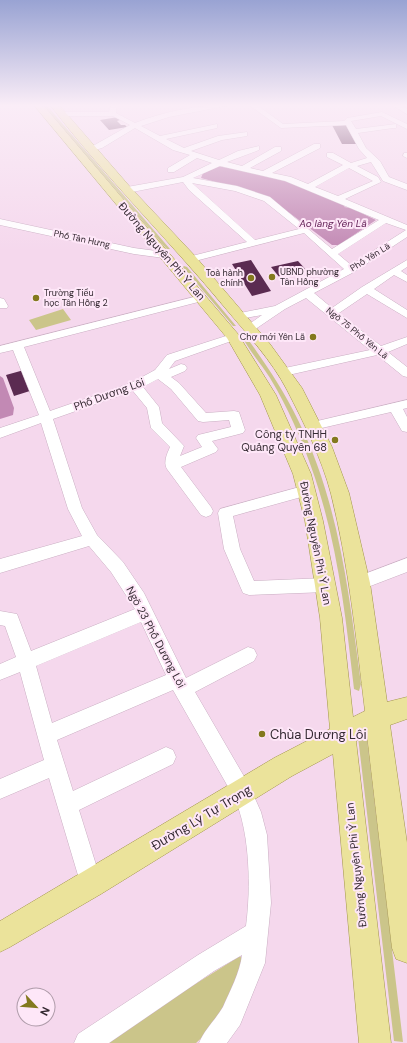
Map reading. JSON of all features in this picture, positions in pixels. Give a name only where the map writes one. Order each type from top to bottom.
[{"type":"main road","name":"Đường Nguyên Phi Ỷ Lan","points":[[79,154],[202,298],[241,327],[302,474],[307,490],[331,618],[374,1043]]},
{"type":"main road","name":"Đường Nguyên Phi Ỷ Lan","points":[[98,154],[128,190],[191,259],[241,327],[284,372],[314,426],[340,493],[360,583],[407,948]]},
{"type":"main road","points":[[164,255],[191,259]]},
{"type":"main road","name":"Đường Lý Tự Trọng","points":[[0,937],[91,884],[283,767],[377,717],[407,708]]},
{"type":"street","points":[[192,154],[219,163],[265,172],[309,187],[384,220],[407,228]]},
{"type":"street","points":[[128,190],[185,179],[240,154]]},
{"type":"street","points":[[244,168],[270,154]]},
{"type":"street","points":[[265,172],[298,154]]},
{"type":"street","points":[[367,154],[386,179],[407,187]]},
{"type":"street","points":[[171,170],[196,155]]},
{"type":"street","points":[[330,155],[376,181],[337,200]]},
{"type":"street","points":[[309,187],[348,166],[372,159]]},
{"type":"street","points":[[185,179],[237,190],[267,199],[306,230],[350,270]]},
{"type":"street","points":[[185,179],[192,188],[253,243]]},
{"type":"street","points":[[331,254],[384,220]]},
{"type":"street","name":"Phố Tân Hưng","points":[[0,222],[134,251],[164,255]]},
{"type":"street","points":[[191,259],[306,230]]},
{"type":"street","name":"Phố Yên Lã","points":[[241,327],[350,270],[407,233]]},
{"type":"street","points":[[332,313],[407,263]]},
{"type":"street","points":[[394,271],[407,279]]},
{"type":"street","points":[[366,289],[407,315]]},
{"type":"street","name":"Ngõ 75 Phố Yên Lã","points":[[307,293],[407,373]]},
{"type":"street","points":[[0,350],[202,298]]},
{"type":"street","points":[[241,327],[281,307]]},
{"type":"street","name":"Phố Dương Lôi","points":[[0,433],[135,386],[160,375],[170,358],[241,327]]},
{"type":"street","points":[[284,372],[380,351],[407,340]]},
{"type":"street","name":"Ngõ 23 Phố Dương Lôi","points":[[17,345],[46,417],[75,509],[92,539],[117,567],[138,598],[180,684],[242,792],[251,812],[256,835],[260,903],[258,932],[253,964],[242,994],[231,1016],[212,1043]]},
{"type":"street","points":[[160,375],[180,368]]},
{"type":"street","points":[[160,375],[175,386],[202,418],[234,415],[238,430],[203,438],[211,449],[172,465]]},
{"type":"street","points":[[135,386],[152,407],[156,424],[177,446],[172,456],[172,465],[206,511]]},
{"type":"street","points":[[314,426],[401,406],[407,428]]},
{"type":"street","points":[[307,490],[226,513],[232,549],[249,588],[326,585]]},
{"type":"street","points":[[0,566],[92,539]]},
{"type":"street","points":[[360,583],[407,565]]},
{"type":"street","points":[[0,672],[145,613]]},
{"type":"street","points":[[0,618],[11,619],[18,635],[91,884]]},
{"type":"street","points":[[46,734],[180,684],[248,655]]},
{"type":"street","points":[[67,805],[166,757]]},
{"type":"street","points":[[0,789],[55,765]]},
{"type":"street","points":[[87,1043],[206,963],[258,932]]},
{"type":"shaded area","points":[[85,154],[88,154],[170,249],[167,249]]},
{"type":"shaded area","points":[[183,267],[187,267],[236,326],[233,326]]},
{"type":"shaded area","points":[[63,309],[71,320],[36,330],[29,320]]},
{"type":"shaded area","points":[[243,338],[247,338],[287,399],[312,451],[323,483],[333,516],[347,583],[361,684],[359,691],[354,689],[341,586],[328,522],[319,489],[308,457],[286,406],[270,378]]},
{"type":"shaded area","points":[[364,734],[367,740],[403,1042],[394,1041],[358,737]]},
{"type":"shaded area","points":[[240,956],[242,959],[243,971],[210,1030],[196,1043],[101,1043]]},
{"type":"water","name":"Ao làng Yên Lã","points":[[218,166],[283,179],[346,205],[344,207],[351,208],[376,220],[339,245],[332,245],[267,196],[201,178],[203,173]]},
{"type":"water","points":[[0,376],[3,378],[14,408],[13,415],[0,419]]},
{"type":"building","name":"Toà hành chính","points":[[251,260],[271,291],[252,296],[232,264]]},
{"type":"building","points":[[298,261],[308,272],[280,278],[271,267]]},
{"type":"building","points":[[24,370],[33,390],[14,396],[6,375]]},
{"type":"place","name":"UBND phường Tân Hồng","points":[[272,277]]},
{"type":"place","name":"Toà hành chính","points":[[251,278]]},
{"type":"place","name":"Trường Tiểu học Tân Hồng 2","points":[[36,298]]},
{"type":"place","name":"Chợ mới Yên Lã","points":[[313,337]]},
{"type":"place","name":"Công ty TNHH Quảng Quyên 68","points":[[335,440]]},
{"type":"place","name":"Chùa Dương Lôi","points":[[262,734]]}]
